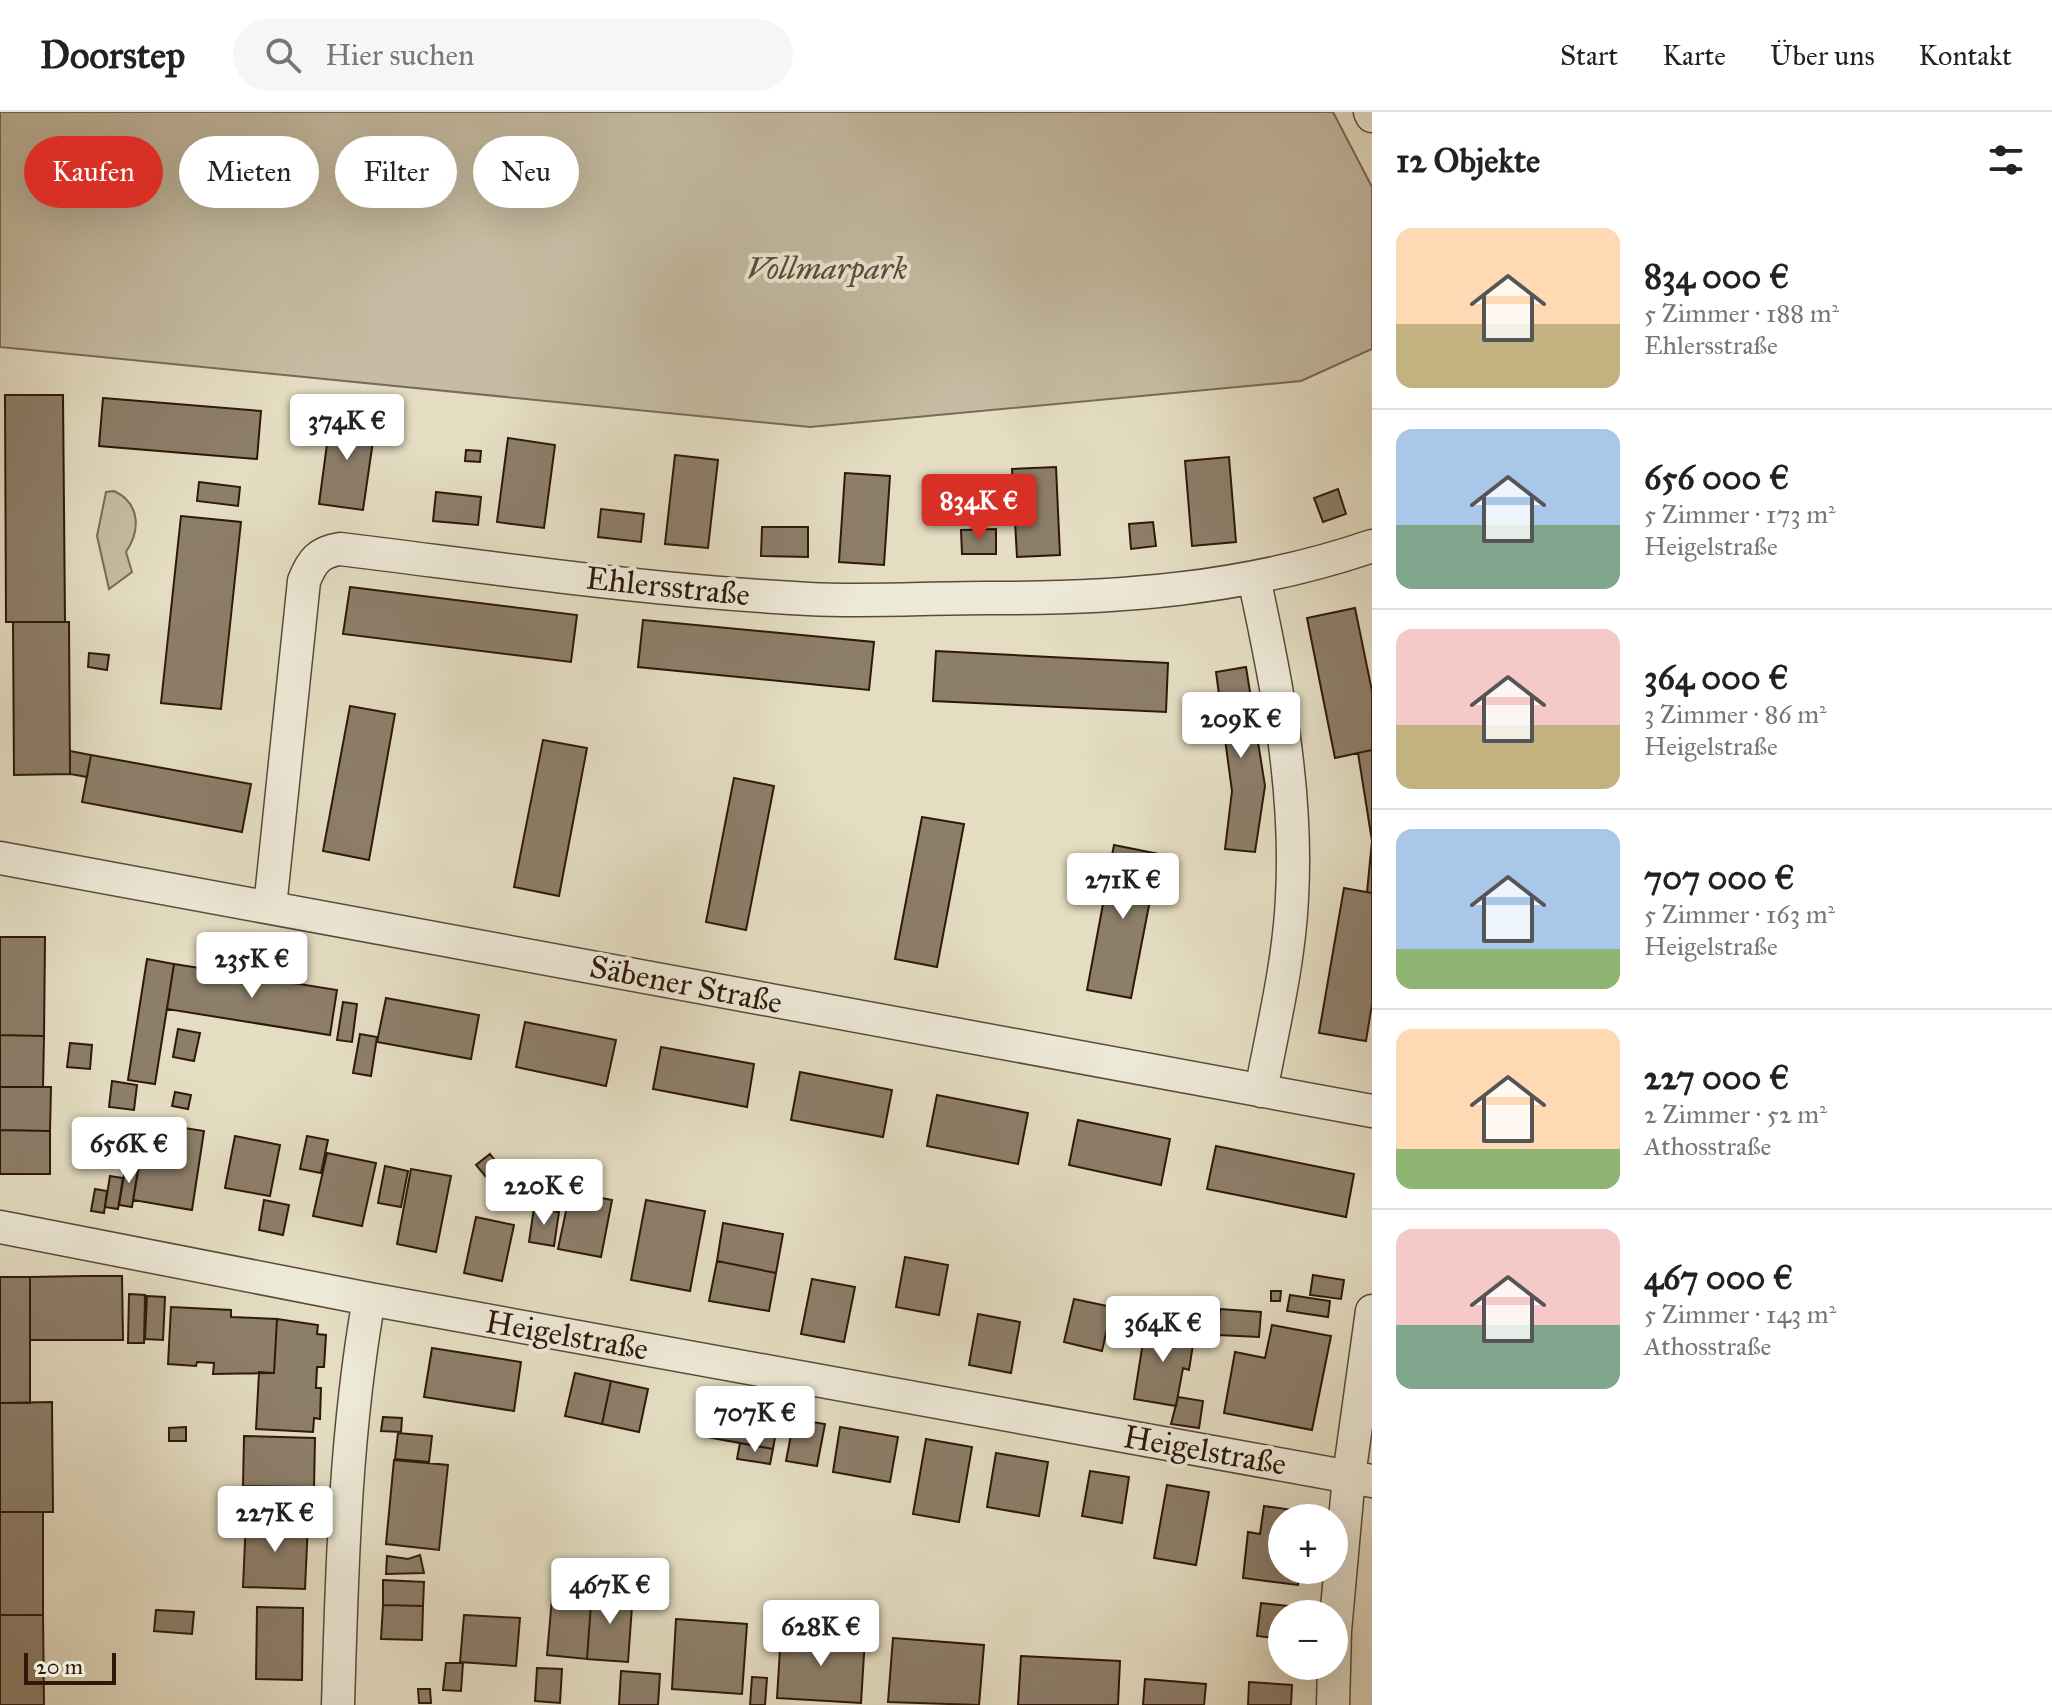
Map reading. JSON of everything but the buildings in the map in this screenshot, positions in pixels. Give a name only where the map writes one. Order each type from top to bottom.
[{"type":"street","name":"Ehlersstraße","points":[[270,907],[304,581],[317,557],[326,551],[340,549],[686,590],[901,602],[1129,596],[1254,578],[1327,562],[1372,546]]},
{"type":"street","points":[[1254,578],[1283,711],[1294,857],[1284,967],[1261,1091]]},
{"type":"street","name":"Säbener Straße","points":[[0,858],[1372,1111]]},
{"type":"street","name":"Heigelstraße","points":[[0,1227],[369,1299],[1361,1478]]},
{"type":"street","points":[[338,1705],[346,1475],[355,1376],[369,1299]]},
{"type":"street","points":[[1333,1705],[1335,1631],[1361,1478],[1372,1311]]},
{"type":"green space","name":"Vollmarpark","points":[[0,112],[1333,112],[1372,187],[1372,349],[1301,381],[810,427],[0,347]]},
{"type":"green space","points":[[114,491],[129,502],[136,526],[126,552],[132,572],[109,589],[97,536],[106,492]]}]
